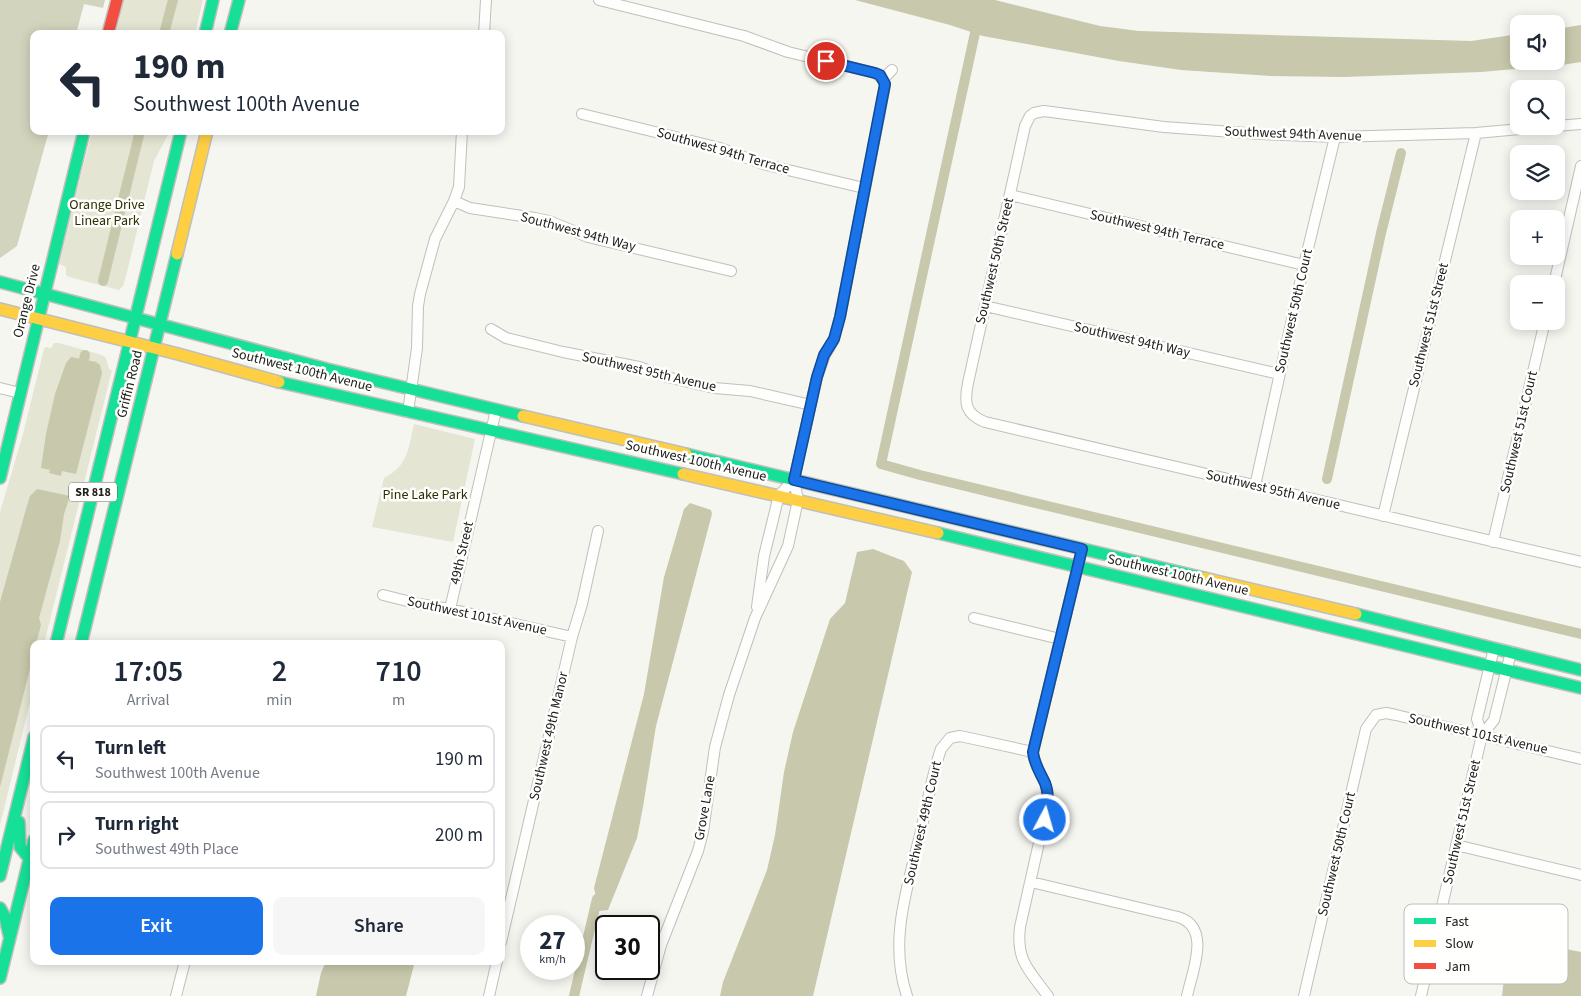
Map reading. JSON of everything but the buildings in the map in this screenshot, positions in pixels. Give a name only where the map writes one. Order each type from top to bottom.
[{"type":"main road","points":[[109,30],[117,0]]},
{"type":"main road","points":[[206,30],[213,0]]},
{"type":"main road","points":[[231,30],[239,0]]},
{"type":"main road","name":"Orange Drive","points":[[0,478],[83,135]]},
{"type":"main road","name":"Griffin Road","points":[[57,640],[180,135]]},
{"type":"main road","name":"Griffin Road","points":[[82,640],[206,135]]},
{"type":"main road","name":"Southwest 100th Avenue","points":[[0,282],[496,410],[1581,670]]},
{"type":"main road","name":"Southwest 100th Avenue","points":[[0,309],[130,341],[284,383],[778,495],[1581,688]]},
{"type":"main road","points":[[0,876],[30,754]]},
{"type":"main road","points":[[18,803],[19,847],[23,854],[29,858]]},
{"type":"main road","points":[[0,978],[30,854]]},
{"type":"main road","points":[[0,908],[5,917],[10,938]]},
{"type":"street","points":[[484,30],[486,0]]},
{"type":"street","points":[[599,0],[744,36],[788,52],[875,73],[883,79],[885,84],[837,330],[820,366],[794,480],[778,495]]},
{"type":"street","points":[[883,79],[892,70]]},
{"type":"street","name":"Southwest 94th Avenue","points":[[1034,113],[1050,111],[1103,120],[1202,130],[1335,137],[1476,133],[1510,130]]},
{"type":"street","name":"Southwest 50th Street","points":[[969,411],[966,393],[1025,126],[1030,116],[1034,113]]},
{"type":"street","name":"Southwest 94th Terrace","points":[[582,114],[720,148],[763,164],[864,188]]},
{"type":"street","name":"Southwest 94th Avenue","points":[[1565,125],[1581,124]]},
{"type":"street","name":"Southwest 51st Street","points":[[1383,516],[1476,133]]},
{"type":"street","points":[[408,412],[417,348],[420,294],[435,239],[454,201],[460,180],[462,135]]},
{"type":"street","name":"Southwest 50th Court","points":[[1255,486],[1279,374],[1335,137]]},
{"type":"street","points":[[1556,275],[1581,166]]},
{"type":"street","name":"Southwest 94th Terrace","points":[[1010,196],[1304,265]]},
{"type":"street","name":"Southwest 94th Way","points":[[454,201],[470,208],[549,221],[588,237],[731,271]]},
{"type":"street","name":"Southwest 94th Way","points":[[985,306],[1279,374]]},
{"type":"street","name":"Southwest 95th Avenue","points":[[491,329],[506,338],[563,352],[639,367],[667,377],[714,388],[750,391],[810,405]]},
{"type":"street","name":"Southwest 51st Court","points":[[1493,542],[1543,330]]},
{"type":"street","points":[[0,388],[20,393]]},
{"type":"street","name":"49th Street","points":[[450,609],[496,410]]},
{"type":"street","name":"Southwest 95th Avenue","points":[[969,411],[985,422],[1581,562]]},
{"type":"street","name":"Grove Lane","points":[[647,996],[660,945],[702,838],[715,747],[744,648],[755,618],[788,546],[798,500],[794,480]]},
{"type":"street","name":"Grove Lane","points":[[755,618],[764,556],[778,495]]},
{"type":"street","name":"Southwest 49th Manor","points":[[505,925],[598,531]]},
{"type":"street","points":[[1048,996],[1023,963],[1018,942],[1045,820],[1048,794],[1036,766],[1033,752],[1082,549]]},
{"type":"street","name":"Southwest 101st Avenue","points":[[383,596],[572,637]]},
{"type":"street","points":[[974,618],[1060,639]]},
{"type":"street","name":"Southwest 51st Street","points":[[1482,735],[1477,719],[1494,648]]},
{"type":"street","name":"Southwest 51st Street","points":[[1442,904],[1482,735],[1494,720],[1511,652]]},
{"type":"street","name":"Southwest 101st Avenue","points":[[1376,715],[1386,713],[1581,759]]},
{"type":"street","name":"Southwest 50th Court","points":[[1304,996],[1366,730],[1376,715]]},
{"type":"street","name":"Southwest 49th Court","points":[[907,996],[898,954],[900,923],[941,749],[950,738],[960,736],[1033,752]]},
{"type":"street","points":[[1456,845],[1581,875]]},
{"type":"street","points":[[1031,882],[1183,918],[1192,924],[1197,933],[1196,952],[1187,996]]},
{"type":"street","points":[[176,996],[184,965]]},
{"type":"street","points":[[489,996],[496,965]]},
{"type":"green space","points":[[124,0],[203,0],[196,30],[117,30]]},
{"type":"green space","name":"Orange Drive Linear Park","points":[[91,135],[168,135],[154,161],[123,286],[119,290],[69,277],[66,275],[66,267],[59,264]]},
{"type":"green space","points":[[54,343],[59,343],[102,355],[106,358],[109,369],[112,370],[45,640],[30,640],[30,702],[0,825],[0,512],[23,434],[44,349],[45,347],[51,348]]},
{"type":"green space","name":"Pine Lake Park","points":[[414,424],[475,439],[453,542],[372,527],[384,478],[403,462]]},
{"type":"shaded area","points":[[0,0],[105,0],[103,8],[84,4],[77,30],[30,30],[30,135],[48,135],[17,246],[0,258]]},
{"type":"shaded area","points":[[855,0],[995,0],[1100,26],[1139,31],[1471,41],[1510,35],[1510,69],[1344,77],[1271,76],[1181,70],[1119,61],[983,36],[950,25]]},
{"type":"shaded area","points":[[1581,25],[1581,62],[1565,65],[1565,28]]},
{"type":"shaded area","points":[[71,357],[96,362],[100,365],[102,373],[76,474],[62,471],[61,476],[49,473],[50,470],[41,468],[55,394],[66,363]]},
{"type":"shaded area","points":[[37,489],[70,496],[39,618],[41,625],[37,640],[30,640],[30,669],[0,787],[0,602],[30,496]]},
{"type":"shaded area","points":[[690,503],[711,510],[712,514],[656,726],[637,838],[608,910],[599,911],[594,888],[644,694],[664,577],[684,509]]},
{"type":"shaded area","points":[[873,549],[904,561],[912,572],[813,996],[720,996],[723,982],[767,870],[793,732],[830,619],[845,603],[857,552]]},
{"type":"shaded area","points":[[1568,949],[1581,952],[1581,996],[1502,996],[1503,984],[1568,984]]},
{"type":"shaded area","points":[[324,965],[414,965],[406,996],[316,996]]},
{"type":"waterway","points":[[165,30],[173,0]]},
{"type":"waterway","points":[[975,33],[881,464],[1581,634]]},
{"type":"waterway","points":[[103,281],[139,135]]},
{"type":"waterway","points":[[1327,479],[1381,233],[1401,153]]},
{"type":"waterway","points":[[81,373],[85,355]]},
{"type":"waterway","points":[[574,996],[597,899]]},
{"type":"traffic: fast","points":[[206,30],[213,0]]},
{"type":"traffic: fast","points":[[231,30],[239,0]]},
{"type":"traffic: fast","points":[[0,478],[83,135]]},
{"type":"traffic: fast","points":[[57,640],[180,135]]},
{"type":"traffic: fast","points":[[82,640],[177,254]]},
{"type":"traffic: fast","points":[[0,282],[327,369],[523,416]]},
{"type":"traffic: fast","points":[[279,382],[683,474]]},
{"type":"traffic: fast","points":[[686,454],[1204,578]]},
{"type":"traffic: fast","points":[[938,533],[1581,688]]},
{"type":"traffic: fast","points":[[1356,614],[1581,670]]},
{"type":"traffic: fast","points":[[0,876],[30,753]]},
{"type":"traffic: fast","points":[[19,822],[20,847],[29,858]]},
{"type":"traffic: fast","points":[[0,978],[30,856]]},
{"type":"traffic: fast","points":[[0,908],[5,917],[9,935]]},
{"type":"traffic: slow","points":[[177,254],[206,135]]},
{"type":"traffic: slow","points":[[0,309],[178,354],[279,382]]},
{"type":"traffic: slow","points":[[523,416],[686,454]]},
{"type":"traffic: slow","points":[[683,474],[938,533]]},
{"type":"traffic: slow","points":[[1204,578],[1356,614]]},
{"type":"traffic: jam","points":[[109,30],[117,0]]},
{"type":"route","points":[[826,61],[875,73],[880,75],[885,84],[840,317],[834,339],[824,355],[820,366],[794,480],[1082,549],[1033,752],[1036,766],[1048,794],[1045,820]]}]
